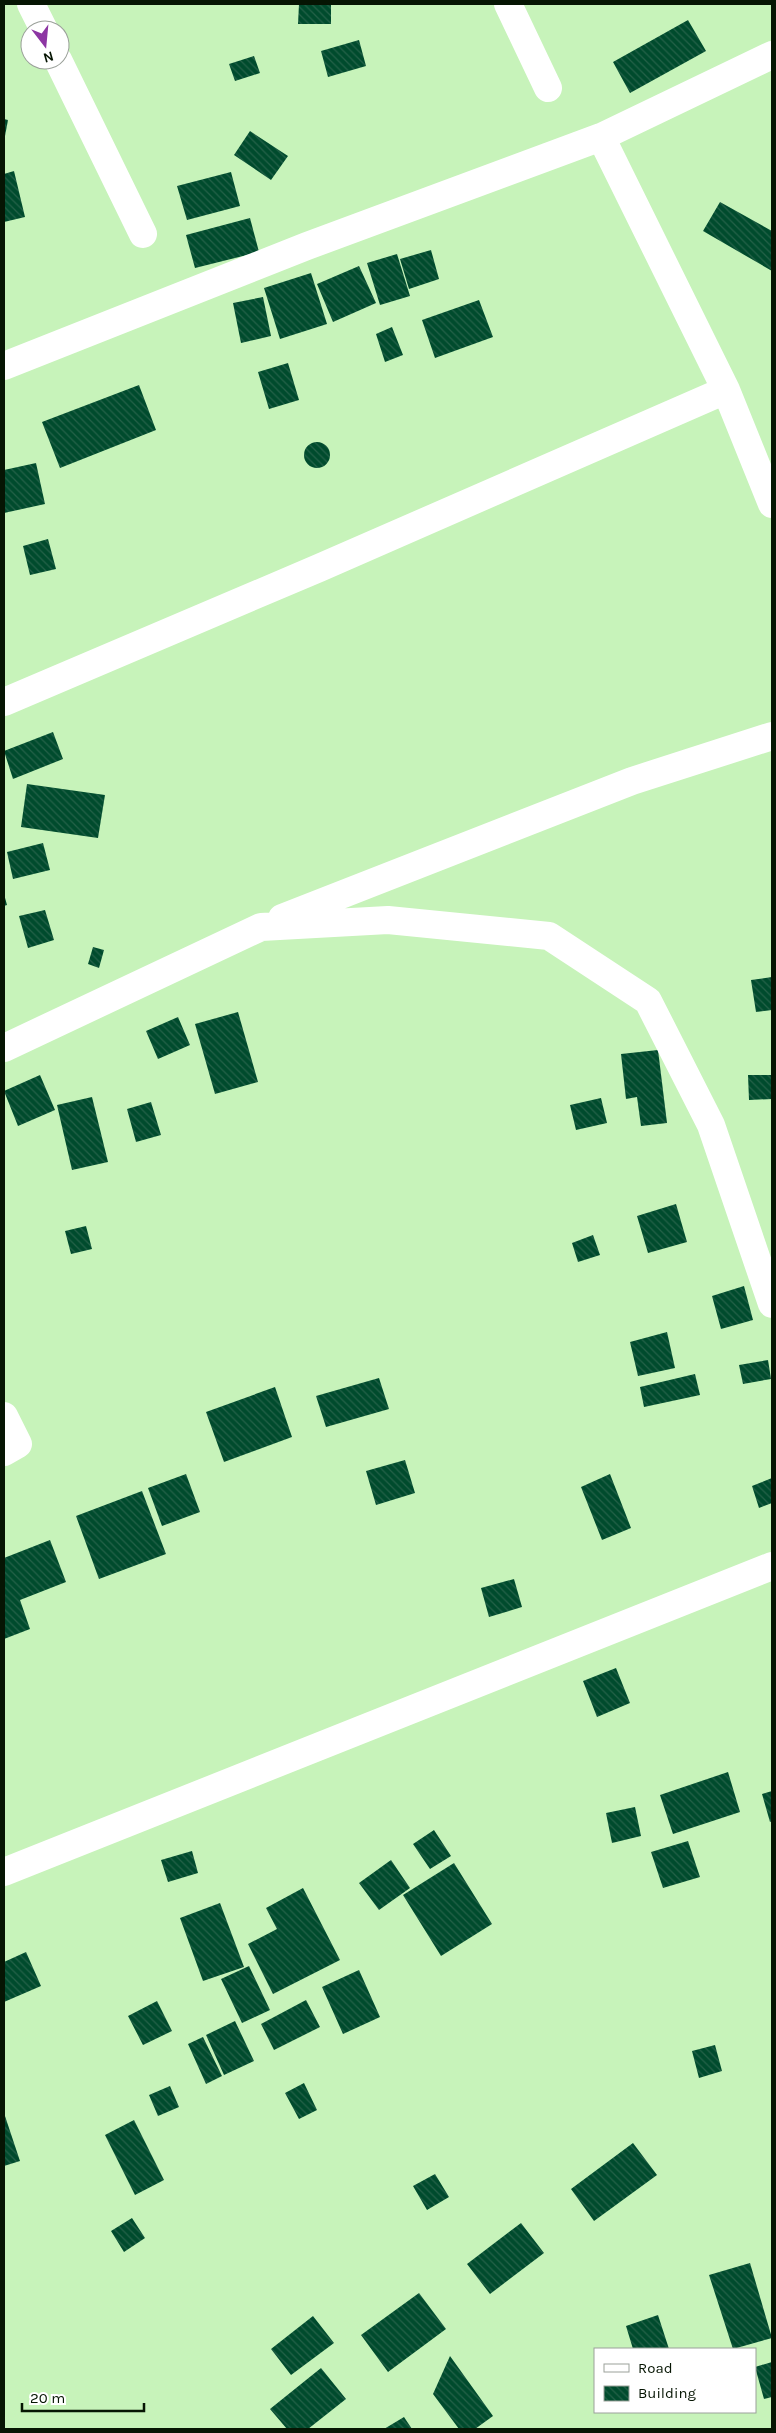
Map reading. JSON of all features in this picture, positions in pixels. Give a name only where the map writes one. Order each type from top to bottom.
[{"type":"street","points":[[31,4],[39,20]]},
{"type":"street","points":[[508,4],[548,88]]},
{"type":"street","points":[[4,366],[307,246],[601,138],[772,55]]},
{"type":"street","points":[[63,70],[143,234]]},
{"type":"street","points":[[601,138],[726,390],[772,504]]},
{"type":"street","points":[[4,702],[319,568],[726,390]]},
{"type":"street","points":[[4,1048],[261,927],[632,781],[772,736]]},
{"type":"street","points":[[261,927],[388,920],[549,936],[648,1001],[712,1125],[772,1304]]},
{"type":"street","points":[[4,1416],[18,1444],[4,1452]]},
{"type":"street","points":[[4,1872],[772,1566]]},
{"type":"building","points":[[299,4],[331,4],[331,24],[298,24]]},
{"type":"building","points":[[688,20],[706,51],[630,93],[613,62]]},
{"type":"building","points":[[359,40],[366,66],[328,77],[321,51]]},
{"type":"building","points":[[254,56],[260,73],[235,81],[229,64]]},
{"type":"building","points":[[4,119],[8,120],[5,136],[4,136]]},
{"type":"building","points":[[250,131],[288,156],[271,180],[234,155]]},
{"type":"building","points":[[14,171],[25,217],[4,222],[4,174]]},
{"type":"building","points":[[231,172],[240,206],[187,220],[177,186]]},
{"type":"building","points":[[720,202],[772,231],[772,271],[703,231]]},
{"type":"building","points":[[250,218],[259,252],[195,268],[186,235]]},
{"type":"building","points":[[431,250],[439,279],[409,289],[400,259]]},
{"type":"building","points":[[397,254],[410,296],[380,305],[367,263]]},
{"type":"building","points":[[359,266],[376,303],[333,322],[317,284]]},
{"type":"building","points":[[311,273],[327,324],[280,339],[264,288]]},
{"type":"building","points":[[263,297],[271,336],[241,343],[233,303]]},
{"type":"building","points":[[479,300],[493,337],[435,358],[422,320]]},
{"type":"building","points":[[392,327],[403,355],[385,362],[376,334]]},
{"type":"building","points":[[288,363],[299,400],[269,409],[258,372]]},
{"type":"building","points":[[139,385],[156,430],[60,468],[42,422]]},
{"type":"building","points":[[317,442],[326,446],[330,455],[326,464],[317,468],[308,464],[304,455],[308,446]]},
{"type":"building","points":[[36,463],[45,504],[4,513],[4,470]]},
{"type":"building","points":[[48,539],[56,569],[30,575],[23,546]]},
{"type":"building","points":[[53,732],[63,759],[13,779],[4,751]]},
{"type":"building","points":[[27,784],[105,795],[98,838],[21,827]]},
{"type":"building","points":[[43,843],[50,870],[13,879],[7,852]]},
{"type":"building","points":[[4,894],[7,905],[4,906]]},
{"type":"building","points":[[45,910],[54,940],[28,948],[19,916]]},
{"type":"building","points":[[93,947],[104,950],[99,968],[88,964]]},
{"type":"building","points":[[772,977],[772,1010],[756,1012],[751,980]]},
{"type":"building","points":[[238,1012],[258,1082],[215,1094],[195,1024]]},
{"type":"building","points":[[178,1017],[190,1045],[158,1059],[146,1031]]},
{"type":"building","points":[[658,1050],[667,1123],[641,1126],[637,1097],[626,1099],[621,1054]]},
{"type":"building","points":[[40,1075],[55,1110],[18,1126],[4,1091]]},
{"type":"building","points":[[748,1075],[772,1075],[772,1099],[749,1100]]},
{"type":"building","points":[[92,1097],[108,1162],[72,1170],[57,1105]]},
{"type":"building","points":[[601,1098],[607,1123],[576,1130],[570,1105]]},
{"type":"building","points":[[151,1102],[161,1135],[136,1142],[127,1109]]},
{"type":"building","points":[[676,1204],[687,1242],[648,1253],[637,1216]]},
{"type":"building","points":[[86,1226],[92,1249],[71,1254],[65,1231]]},
{"type":"building","points":[[593,1235],[600,1255],[578,1262],[572,1243]]},
{"type":"building","points":[[744,1286],[753,1320],[721,1329],[712,1296]]},
{"type":"building","points":[[667,1332],[675,1368],[638,1376],[630,1342]]},
{"type":"building","points":[[768,1360],[771,1379],[743,1384],[739,1365]]},
{"type":"building","points":[[695,1374],[700,1395],[644,1407],[640,1387]]},
{"type":"building","points":[[379,1378],[389,1409],[326,1427],[316,1396]]},
{"type":"building","points":[[275,1387],[292,1437],[224,1462],[206,1412]]},
{"type":"building","points":[[405,1460],[415,1493],[376,1505],[366,1471]]},
{"type":"building","points":[[186,1474],[200,1512],[162,1526],[148,1488]]},
{"type":"building","points":[[610,1474],[631,1528],[602,1540],[581,1487]]},
{"type":"building","points":[[772,1478],[772,1503],[759,1508],[752,1486]]},
{"type":"building","points":[[142,1491],[166,1554],[99,1579],[76,1516]]},
{"type":"building","points":[[50,1540],[66,1582],[20,1600],[30,1629],[4,1639],[4,1558]]},
{"type":"building","points":[[514,1579],[522,1607],[489,1617],[481,1588]]},
{"type":"building","points":[[616,1668],[630,1703],[597,1717],[583,1681]]},
{"type":"building","points":[[728,1772],[740,1812],[673,1834],[660,1795]]},
{"type":"building","points":[[772,1791],[772,1821],[770,1822],[762,1794]]},
{"type":"building","points":[[635,1807],[641,1836],[612,1843],[606,1813]]},
{"type":"building","points":[[434,1830],[451,1856],[430,1869],[413,1844]]},
{"type":"building","points":[[688,1841],[700,1877],[663,1888],[651,1852]]},
{"type":"building","points":[[192,1851],[198,1873],[168,1882],[161,1860]]},
{"type":"building","points":[[391,1860],[410,1888],[379,1910],[359,1883]]},
{"type":"building","points":[[454,1863],[492,1924],[441,1956],[403,1895]]},
{"type":"building","points":[[303,1888],[340,1960],[273,1994],[248,1944],[277,1929],[266,1908]]},
{"type":"building","points":[[220,1903],[244,1967],[203,1981],[180,1918]]},
{"type":"building","points":[[26,1952],[41,1986],[4,2002],[4,1962]]},
{"type":"building","points":[[249,1966],[270,2010],[242,2023],[221,1979]]},
{"type":"building","points":[[359,1970],[380,2017],[343,2034],[322,1987]]},
{"type":"building","points":[[306,2000],[320,2027],[274,2050],[261,2024]]},
{"type":"building","points":[[157,2001],[172,2031],[143,2045],[128,2016]]},
{"type":"building","points":[[235,2021],[254,2061],[224,2075],[206,2035]]},
{"type":"building","points":[[203,2037],[222,2076],[206,2084],[188,2044]]},
{"type":"building","points":[[715,2045],[722,2071],[699,2078],[692,2051]]},
{"type":"building","points":[[304,2083],[317,2110],[299,2119],[285,2093]]},
{"type":"building","points":[[170,2086],[179,2107],[158,2116],[149,2095]]},
{"type":"building","points":[[4,2113],[20,2161],[4,2166]]},
{"type":"building","points":[[134,2120],[164,2180],[135,2195],[105,2135]]},
{"type":"building","points":[[633,2143],[657,2175],[594,2221],[571,2189]]},
{"type":"building","points":[[435,2174],[449,2197],[427,2210],[413,2186]]},
{"type":"building","points":[[132,2218],[145,2238],[124,2252],[111,2231]]},
{"type":"building","points":[[521,2223],[544,2253],[490,2294],[467,2264]]},
{"type":"building","points":[[750,2263],[772,2338],[733,2348],[709,2275]]},
{"type":"building","points":[[419,2293],[446,2329],[388,2372],[361,2335]]},
{"type":"building","points":[[658,2315],[669,2348],[633,2348],[626,2326]]},
{"type":"building","points":[[313,2316],[334,2343],[291,2375],[271,2349]]},
{"type":"building","points":[[450,2356],[493,2416],[475,2429],[459,2429],[433,2394]]},
{"type":"building","points":[[772,2362],[772,2397],[764,2399],[756,2367]]},
{"type":"building","points":[[321,2368],[346,2399],[308,2429],[287,2429],[270,2409]]},
{"type":"building","points":[[404,2417],[412,2429],[384,2429]]}]
